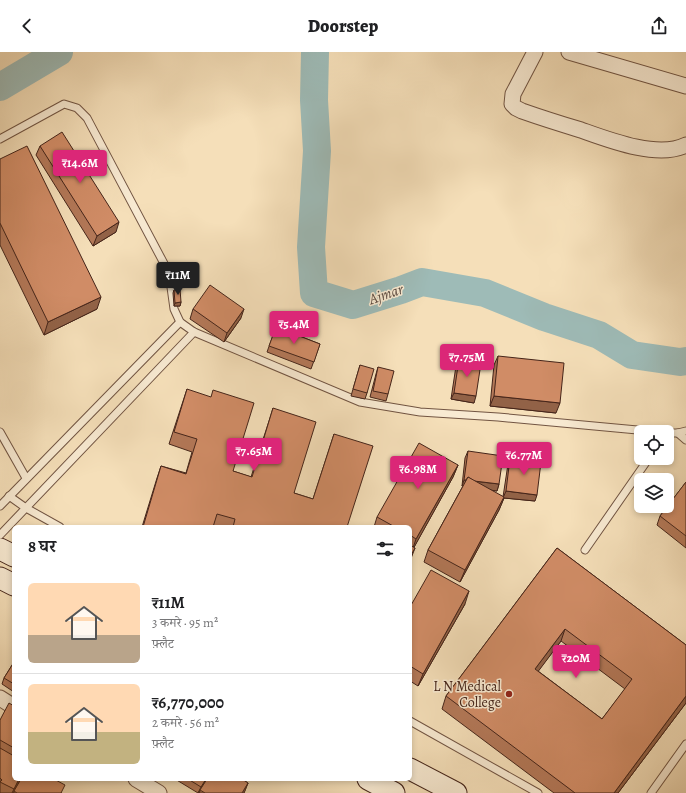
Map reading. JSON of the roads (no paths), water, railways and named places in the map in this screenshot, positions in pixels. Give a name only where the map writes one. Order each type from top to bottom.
[{"type":"street","points":[[535,52],[512,94],[512,104],[516,108],[627,145],[664,150],[686,145]]},
{"type":"street","points":[[569,52],[686,86]]},
{"type":"street","points":[[0,549],[12,555]]},
{"type":"street","points":[[0,578],[12,584]]},
{"type":"street","points":[[412,770],[456,793]]},
{"type":"street","points":[[139,781],[153,792]]},
{"type":"lane","points":[[0,139],[64,104],[77,108],[87,118],[169,273],[174,309],[180,322],[194,332],[360,402],[420,412],[498,417],[634,430]]},
{"type":"lane","points":[[0,506],[180,322]]},
{"type":"lane","points":[[0,535],[194,332]]},
{"type":"lane","points":[[674,433],[686,431]]},
{"type":"lane","points":[[0,432],[26,478]]},
{"type":"lane","points":[[678,433],[686,440]]},
{"type":"lane","points":[[585,550],[644,465]]},
{"type":"lane","points":[[9,496],[26,508],[56,525]]},
{"type":"lane","points":[[412,722],[538,793]]},
{"type":"lane","points":[[651,793],[686,744]]},
{"type":"waterway","name":"Ajmar","points":[[0,87],[59,52]]},
{"type":"waterway","name":"Ajmar","points":[[315,52],[314,100],[317,151],[311,247],[314,293],[353,305],[422,282],[485,293],[544,317],[599,335],[632,355],[680,362],[686,361]]},
{"type":"place","name":"L N Medical College","points":[[509,694]]}]
